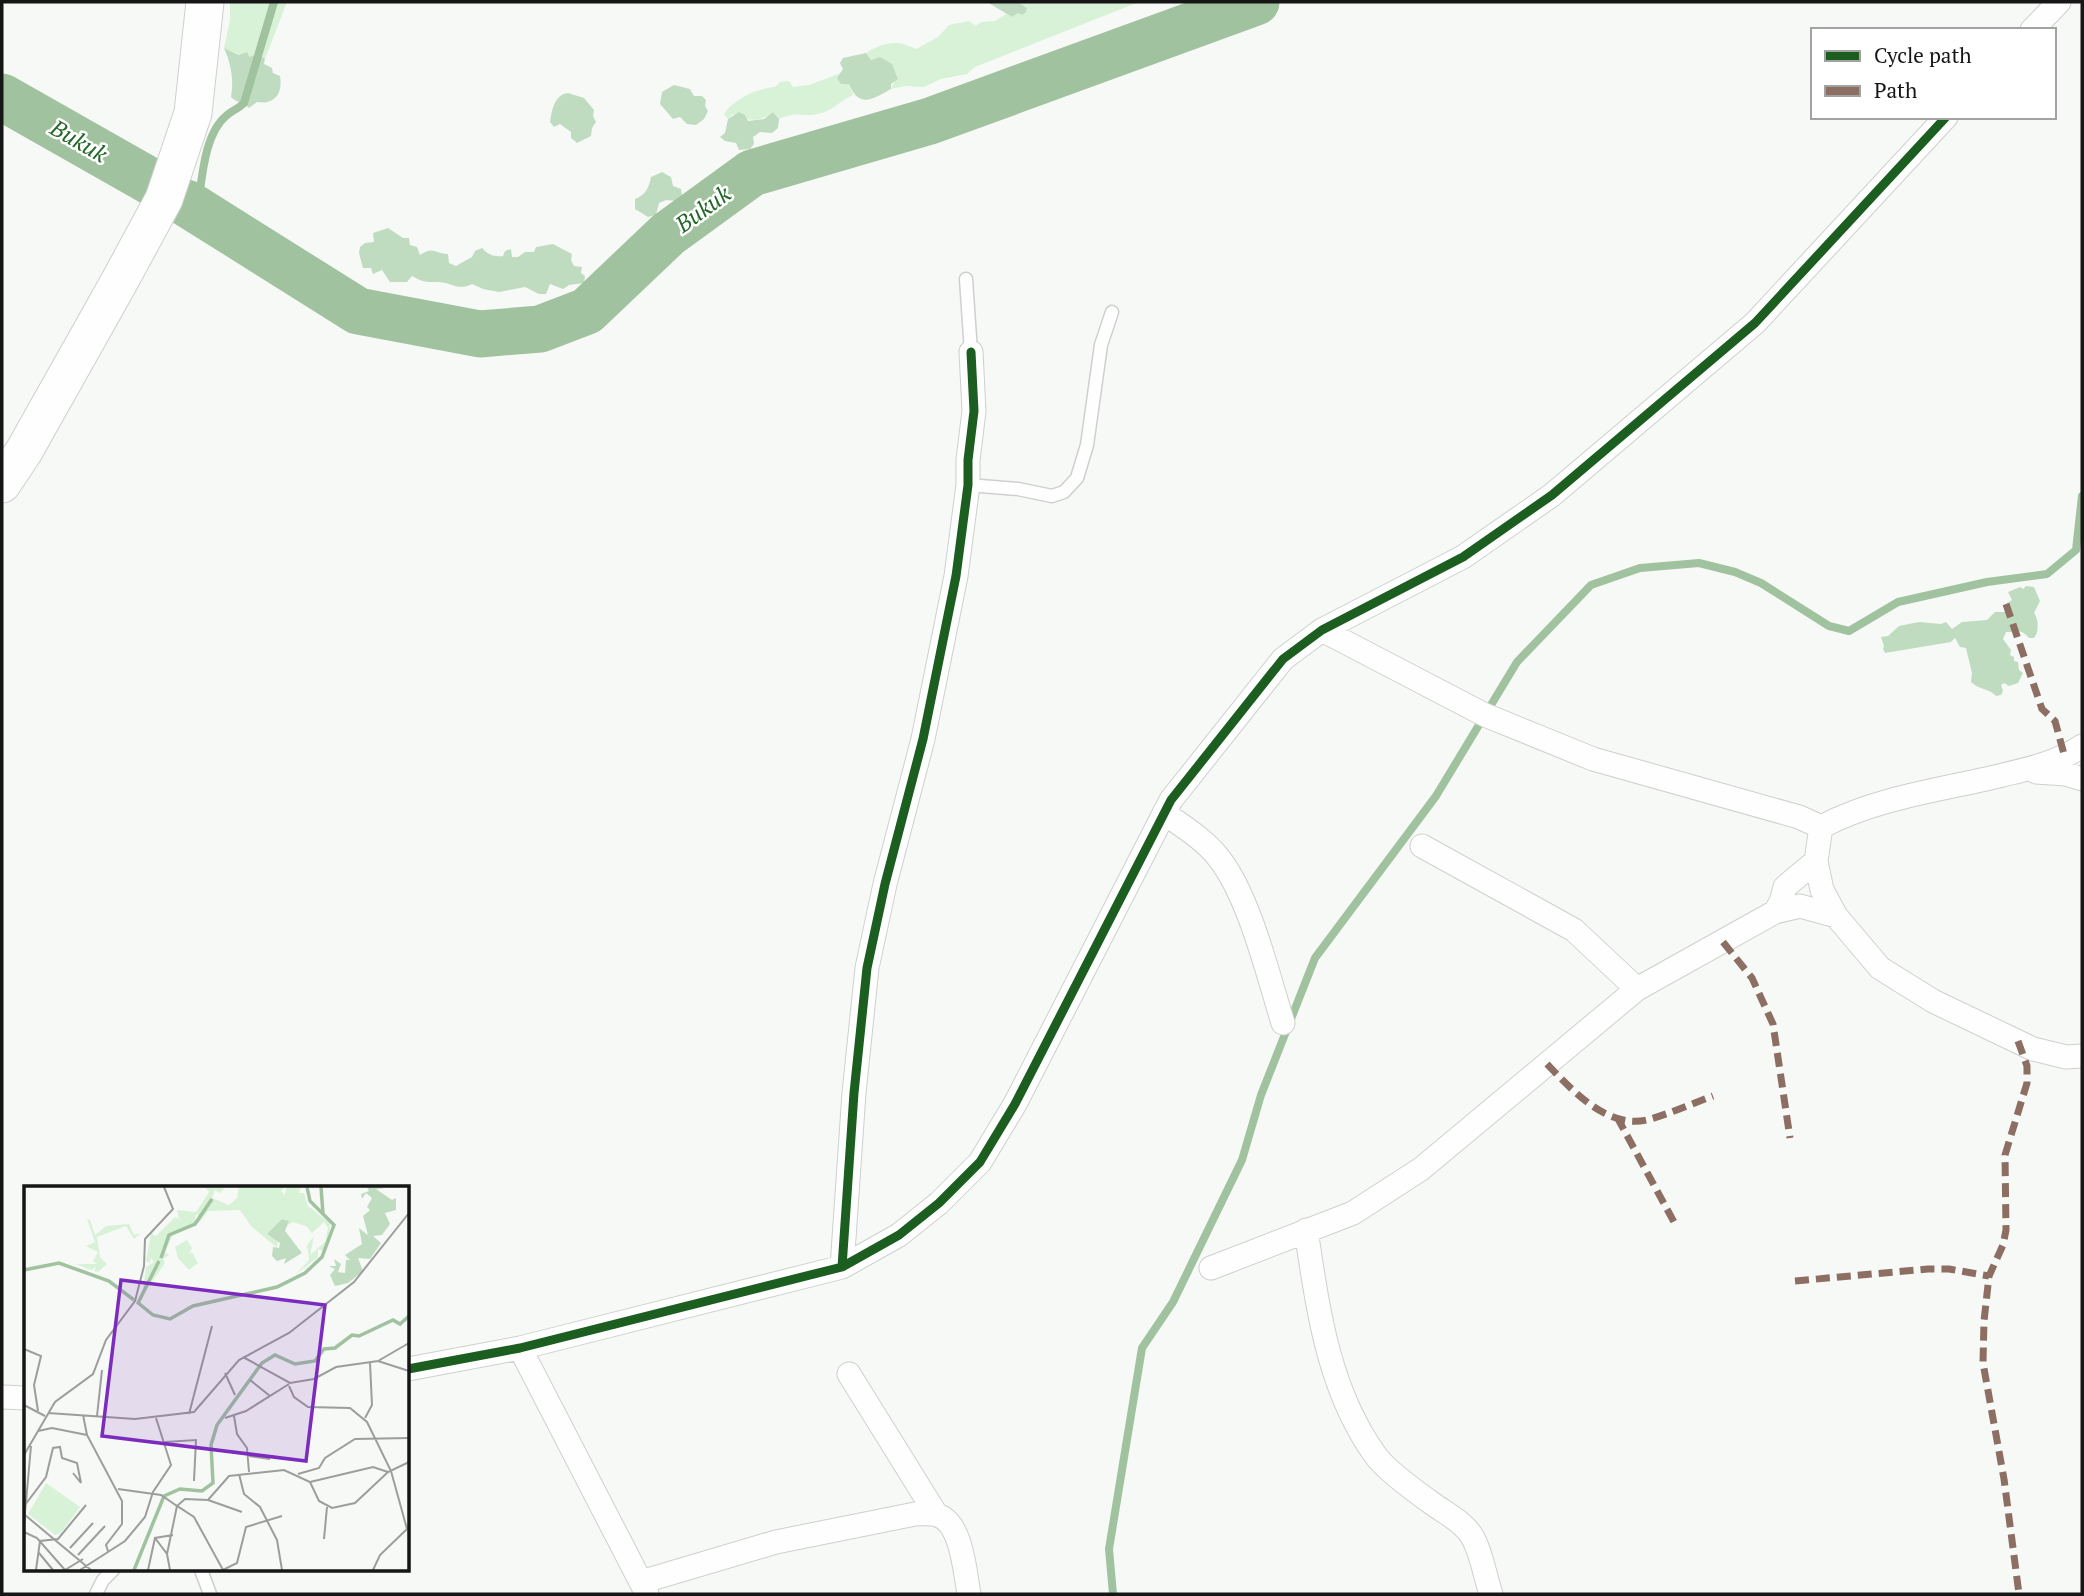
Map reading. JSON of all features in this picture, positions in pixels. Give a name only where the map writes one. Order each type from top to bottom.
[{"type":"main road","points":[[2,484],[24,451],[163,199],[193,113],[205,2]]},
{"type":"street","points":[[2034,28],[2059,2]]},
{"type":"street","points":[[410,1369],[520,1348],[842,1267],[899,1235],[939,1203],[980,1162],[1015,1104],[1164,813],[1283,659],[1322,630],[1463,557],[1552,495],[1755,323],[1944,119]]},
{"type":"street","points":[[842,1267],[854,1093],[867,968],[885,884],[923,739],[956,576],[974,411],[971,352]]},
{"type":"street","points":[[1322,630],[1485,715],[1592,759],[1799,817],[1821,827],[1899,798],[2019,772],[2066,758],[2082,746]]},
{"type":"street","points":[[2019,772],[2066,774],[2082,779]]},
{"type":"street","points":[[1164,813],[1197,836],[1218,856],[1235,883],[1263,957],[1283,1023]]},
{"type":"street","points":[[1821,827],[1816,861],[1822,890],[1836,916],[1881,968],[1933,1001],[2033,1049],[2066,1057],[2082,1056]]},
{"type":"street","points":[[1422,846],[1574,930],[1637,989]]},
{"type":"street","points":[[1775,912],[1785,887],[1816,861]]},
{"type":"street","points":[[1211,1268],[1353,1213],[1421,1169],[1637,989],[1775,912],[1800,906],[1836,916]]},
{"type":"street","points":[[1306,1230],[1319,1317],[1332,1368],[1351,1412],[1377,1458],[1427,1500],[1463,1525],[1474,1539],[1491,1594]]},
{"type":"street","points":[[520,1348],[644,1588],[776,1542],[915,1514],[936,1514],[948,1520],[956,1532],[969,1594]]},
{"type":"street","points":[[849,1374],[936,1514]]},
{"type":"street","points":[[2,1397],[24,1398]]},
{"type":"lane","points":[[966,279],[971,352]]},
{"type":"lane","points":[[968,485],[1018,489],[1052,496],[1064,492],[1077,478],[1087,445],[1101,345],[1112,312]]},
{"type":"lane","points":[[96,1594],[103,1580],[111,1572]]},
{"type":"lane","points":[[202,1572],[210,1594]]},
{"type":"green space","points":[[230,2],[287,2],[265,59],[258,54],[248,58],[224,48],[230,20]]},
{"type":"green space","points":[[987,2],[1023,2],[1021,4],[1027,8],[1022,15],[1018,13],[1012,17]]},
{"type":"green space","points":[[1139,2],[975,67],[967,74],[941,79],[924,87],[905,86],[891,89],[897,75],[886,64],[871,60],[866,53],[891,43],[916,49],[938,37],[949,25],[969,21],[976,26],[981,22],[995,21],[1006,14],[1012,17],[1026,12],[1027,8],[1021,4]]},
{"type":"green space","points":[[224,48],[239,55],[247,52],[249,57],[258,54],[265,59],[264,64],[280,76],[279,92],[273,100],[257,102],[249,108],[231,97],[231,72]]},
{"type":"green space","points":[[866,53],[871,60],[880,57],[892,64],[898,79],[891,84],[891,89],[867,100],[857,97],[849,84],[841,84],[837,78],[843,69],[840,63],[843,58]]},
{"type":"green space","points":[[841,73],[837,78],[849,83],[853,95],[823,113],[791,115],[779,119],[773,112],[753,120],[733,114],[728,119],[724,114],[740,99],[775,87],[780,82],[789,81],[793,87],[809,85]]},
{"type":"green space","points":[[674,85],[690,89],[694,96],[702,96],[706,100],[708,111],[704,119],[696,125],[687,124],[680,117],[673,119],[660,104],[662,92]]},
{"type":"green space","points":[[568,93],[584,98],[594,110],[596,122],[591,136],[577,143],[571,138],[571,132],[560,124],[554,127],[550,122],[557,100]]},
{"type":"green space","points":[[739,112],[745,115],[748,121],[764,119],[773,112],[779,119],[778,128],[772,133],[760,132],[753,137],[754,144],[750,149],[739,150],[736,143],[720,137],[725,133],[728,119]]},
{"type":"green space","points":[[662,172],[671,177],[673,186],[681,189],[682,195],[676,201],[666,200],[659,203],[656,215],[648,217],[635,209],[635,199],[646,190],[651,177]]},
{"type":"green space","points":[[388,228],[403,238],[409,238],[410,245],[417,247],[420,255],[431,250],[448,254],[449,263],[456,266],[482,248],[497,256],[503,256],[505,251],[511,249],[512,257],[518,257],[525,252],[534,252],[536,247],[553,244],[572,254],[574,266],[582,267],[584,283],[569,285],[563,289],[550,284],[546,294],[539,294],[525,287],[499,292],[472,284],[459,287],[425,282],[412,276],[407,282],[390,282],[382,270],[373,274],[371,268],[363,268],[359,253],[360,247],[365,243],[374,242],[373,233]]},
{"type":"green space","points":[[2026,586],[2034,587],[2040,601],[2034,613],[2038,622],[2037,633],[2034,638],[2029,638],[2021,632],[2006,632],[2003,639],[2023,673],[2018,683],[2001,685],[2001,695],[1996,696],[1971,682],[1972,673],[1966,648],[1960,647],[1955,638],[1951,642],[1885,653],[1883,649],[1881,637],[1888,636],[1899,626],[1919,622],[1946,622],[1952,629],[1962,622],[1987,620],[1995,612],[2004,612],[2007,609],[2006,604],[2012,600],[2008,592]]},
{"type":"waterway","points":[[197,211],[212,135],[218,124],[244,103],[274,2]]},
{"type":"waterway","name":"Bukuk","points":[[186,203],[358,311],[480,334],[540,329],[587,311],[668,234],[752,173],[930,121],[1256,2]]},
{"type":"waterway","name":"Bukuk","points":[[2,97],[157,185]]},
{"type":"waterway","points":[[1113,1594],[1109,1549],[1142,1348],[1173,1302],[1242,1160],[1261,1095],[1315,958],[1436,796],[1517,662],[1591,585],[1640,568],[1699,563],[1735,572],[1761,583],[1829,626],[1849,631],[1898,602],[1987,582],[2047,574],[2076,550],[2082,496]]},
{"type":"marked path","points":[[2006,604],[2042,709],[2055,721],[2065,758]]},
{"type":"marked path","points":[[1723,942],[1752,978],[1773,1024],[1790,1138]]},
{"type":"marked path","points":[[2018,1041],[2027,1066],[2027,1083],[2005,1155],[2006,1230],[2003,1245],[1989,1276],[1983,1363],[2004,1479],[2019,1594]]},
{"type":"marked path","points":[[1547,1064],[1579,1096],[1618,1119],[1647,1120],[1713,1096]]},
{"type":"marked path","points":[[1617,1117],[1674,1222]]},
{"type":"marked path","points":[[1795,1281],[1928,1269],[1949,1269],[1989,1276]]},
{"type":"cycle path","points":[[410,1369],[520,1348],[842,1267],[899,1235],[939,1203],[980,1162],[1015,1104],[1171,800],[1283,659],[1322,630],[1463,557],[1552,495],[1755,323],[1944,119]]},
{"type":"cycle path","points":[[842,1267],[854,1093],[867,968],[885,884],[923,739],[956,576],[974,411],[971,352]]}]
